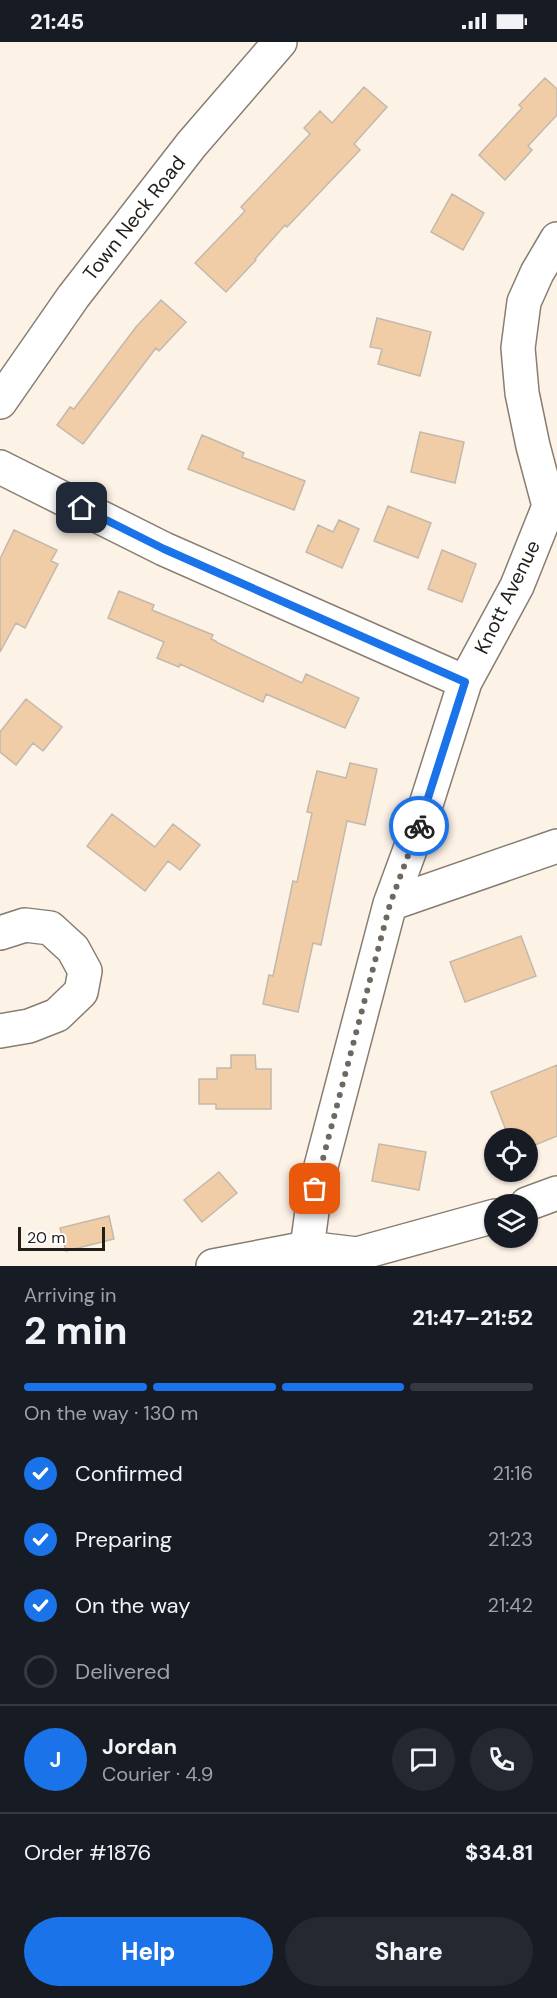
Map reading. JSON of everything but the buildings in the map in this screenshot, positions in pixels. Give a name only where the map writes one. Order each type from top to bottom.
[{"type":"street","name":"Town Neck Road","points":[[0,402],[94,270],[191,145],[280,42]]},
{"type":"street","name":"Knott Avenue","points":[[304,1257],[315,1189],[390,904],[422,817],[465,682],[517,586],[553,505],[533,446],[522,393],[518,348],[524,302],[537,273],[557,239]]},
{"type":"street","points":[[0,467],[164,549],[465,682]]},
{"type":"street","points":[[390,904],[557,846]]},
{"type":"street","points":[[0,933],[24,925],[50,928],[73,949],[85,971],[81,992],[57,1015],[29,1026],[0,1031]]},
{"type":"street","points":[[538,1200],[557,1192]]},
{"type":"street","points":[[213,1266],[357,1254],[484,1219]]},
{"type":"way so far","points":[[315,1189],[390,904],[419,826]]},
{"type":"route","points":[[82,508],[164,549],[465,682],[419,826]]}]
